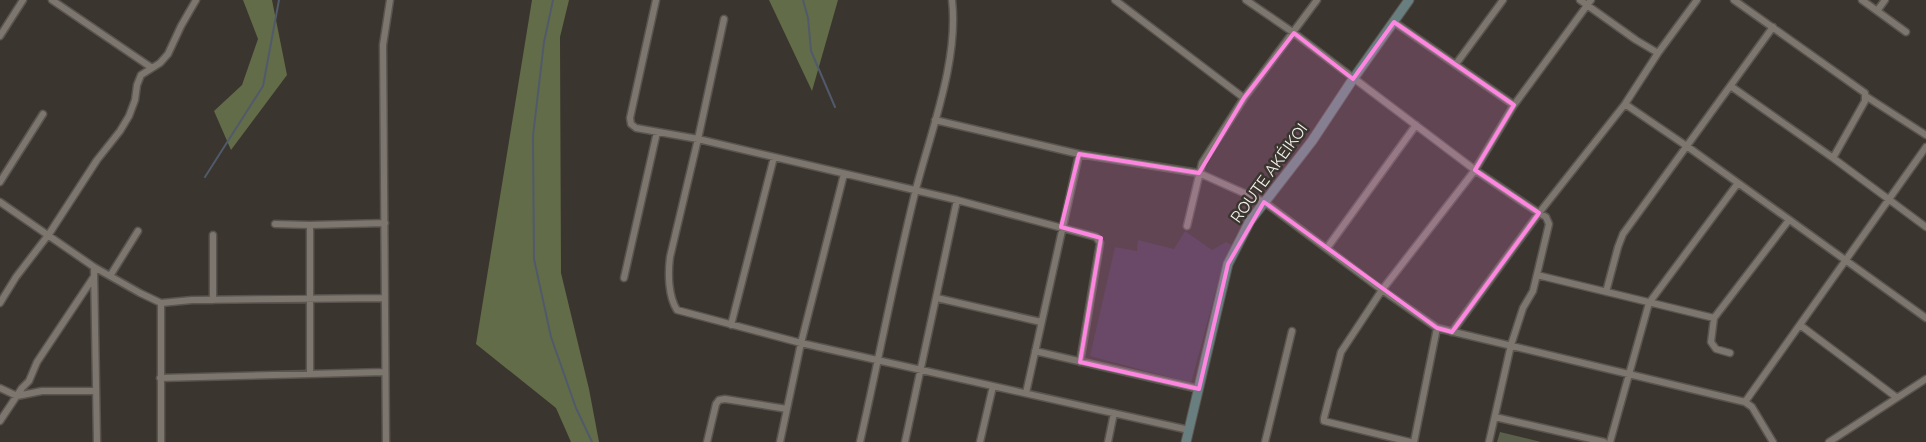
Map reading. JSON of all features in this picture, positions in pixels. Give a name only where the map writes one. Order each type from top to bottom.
[{"type":"street","points":[[0,36],[23,0]]},
{"type":"street","points":[[52,0],[152,68]]},
{"type":"street","points":[[0,303],[16,277],[49,234],[97,160],[129,116],[141,75],[168,54],[196,0]]},
{"type":"street","points":[[386,442],[383,45],[390,0]]},
{"type":"street","points":[[656,0],[630,118],[631,124],[636,128],[698,139],[957,200],[1096,237],[1100,243],[1080,362]]},
{"type":"street","points":[[860,442],[916,191],[953,48],[954,13],[952,0]]},
{"type":"street","points":[[1246,0],[1294,33],[1475,170],[1546,217],[1549,224],[1533,292],[1523,308],[1511,345],[1489,442]]},
{"type":"street","points":[[1187,226],[1202,163],[1244,98],[1317,0]]},
{"type":"street","name":"ROUTE AKÉIKOI","points":[[1186,442],[1228,264],[1250,221],[1312,141],[1409,0]]},
{"type":"street","points":[[1456,64],[1503,0]]},
{"type":"street","points":[[1580,0],[1589,2],[1636,40],[1658,53]]},
{"type":"street","points":[[1452,332],[1539,213],[1625,104],[1658,53],[1697,0]]},
{"type":"street","points":[[1734,0],[1865,92],[1867,97],[1926,135]]},
{"type":"street","points":[[1862,0],[1906,32]]},
{"type":"street","points":[[1877,11],[1885,0]]},
{"type":"street","points":[[1119,1],[1244,98]]},
{"type":"street","points":[[1410,442],[1324,421],[1338,358],[1382,290],[1475,170],[1514,105],[1589,2]]},
{"type":"street","points":[[724,19],[668,268],[672,299],[677,310],[801,343],[1189,430]]},
{"type":"street","points":[[1394,22],[1514,105]]},
{"type":"street","points":[[1606,292],[1623,234],[1688,147],[1773,27]]},
{"type":"street","points":[[1732,86],[1926,227]]},
{"type":"street","points":[[1833,158],[1867,97]]},
{"type":"street","points":[[1625,104],[1926,318]]},
{"type":"street","points":[[0,182],[43,114]]},
{"type":"street","points":[[935,120],[1079,154],[1199,173],[1264,202],[1382,290],[1437,328],[1745,402],[1752,407],[1774,442]]},
{"type":"street","points":[[1327,248],[1416,125]]},
{"type":"street","points":[[624,278],[657,132]]},
{"type":"street","points":[[1745,402],[1926,148]]},
{"type":"street","points":[[1026,393],[1079,154]]},
{"type":"street","points":[[731,325],[774,157]]},
{"type":"street","points":[[780,442],[801,343],[844,174]]},
{"type":"street","points":[[1610,442],[1649,303],[1738,183]]},
{"type":"street","points":[[905,442],[957,200]]},
{"type":"street","points":[[0,202],[49,234],[94,267],[161,303],[213,300],[384,298]]},
{"type":"street","points":[[1730,353],[1716,349],[1710,342],[1714,318],[1789,220]]},
{"type":"street","points":[[275,224],[385,223]]},
{"type":"street","points":[[310,225],[310,374]]},
{"type":"street","points":[[110,276],[138,232]]},
{"type":"street","points":[[213,235],[213,300]]},
{"type":"street","points":[[94,267],[97,442]]},
{"type":"street","points":[[1537,275],[1714,318]]},
{"type":"street","points":[[0,421],[29,381],[36,362],[94,277]]},
{"type":"street","points":[[937,298],[1041,322]]},
{"type":"street","points":[[161,303],[161,442]]},
{"type":"street","points":[[1800,325],[1896,397]]},
{"type":"street","points":[[1414,442],[1437,328]]},
{"type":"street","points":[[1265,442],[1292,331]]},
{"type":"street","points":[[1035,352],[1199,389]]},
{"type":"street","points":[[160,378],[384,372]]},
{"type":"street","points":[[1829,442],[1926,379]]},
{"type":"street","points":[[980,442],[992,386]]},
{"type":"street","points":[[0,388],[17,396],[33,391],[96,391]]},
{"type":"street","points":[[707,442],[716,404],[719,400],[725,399],[787,409]]},
{"type":"street","points":[[1108,442],[1114,413]]},
{"type":"street","points":[[1495,417],[1604,442]]},
{"type":"highlighted area","points":[[1394,22],[1514,105],[1475,170],[1539,213],[1452,332],[1437,328],[1264,202],[1228,264],[1199,389],[1080,362],[1101,238],[1061,227],[1079,154],[1199,173],[1244,98],[1294,33],[1353,79]]},
{"type":"shaded area","points":[[1185,231],[1212,250],[1226,242],[1235,247],[1224,260],[1191,383],[1090,356],[1115,247],[1137,251],[1138,240],[1174,249]]},
{"type":"green space","points":[[243,0],[272,0],[287,75],[231,150],[214,111],[242,85],[258,39]]},
{"type":"green space","points":[[532,0],[569,0],[560,37],[561,273],[589,389],[599,442],[571,442],[556,408],[476,344]]},
{"type":"green space","points":[[769,0],[838,0],[812,91]]},
{"type":"green space","points":[[1500,432],[1541,442],[1497,442]]},
{"type":"waterway","points":[[205,177],[263,86],[279,0]]},
{"type":"waterway","points":[[553,0],[544,42],[533,136],[534,259],[551,337],[576,408],[592,442]]},
{"type":"waterway","points":[[803,0],[808,18],[811,51],[835,107]]}]
